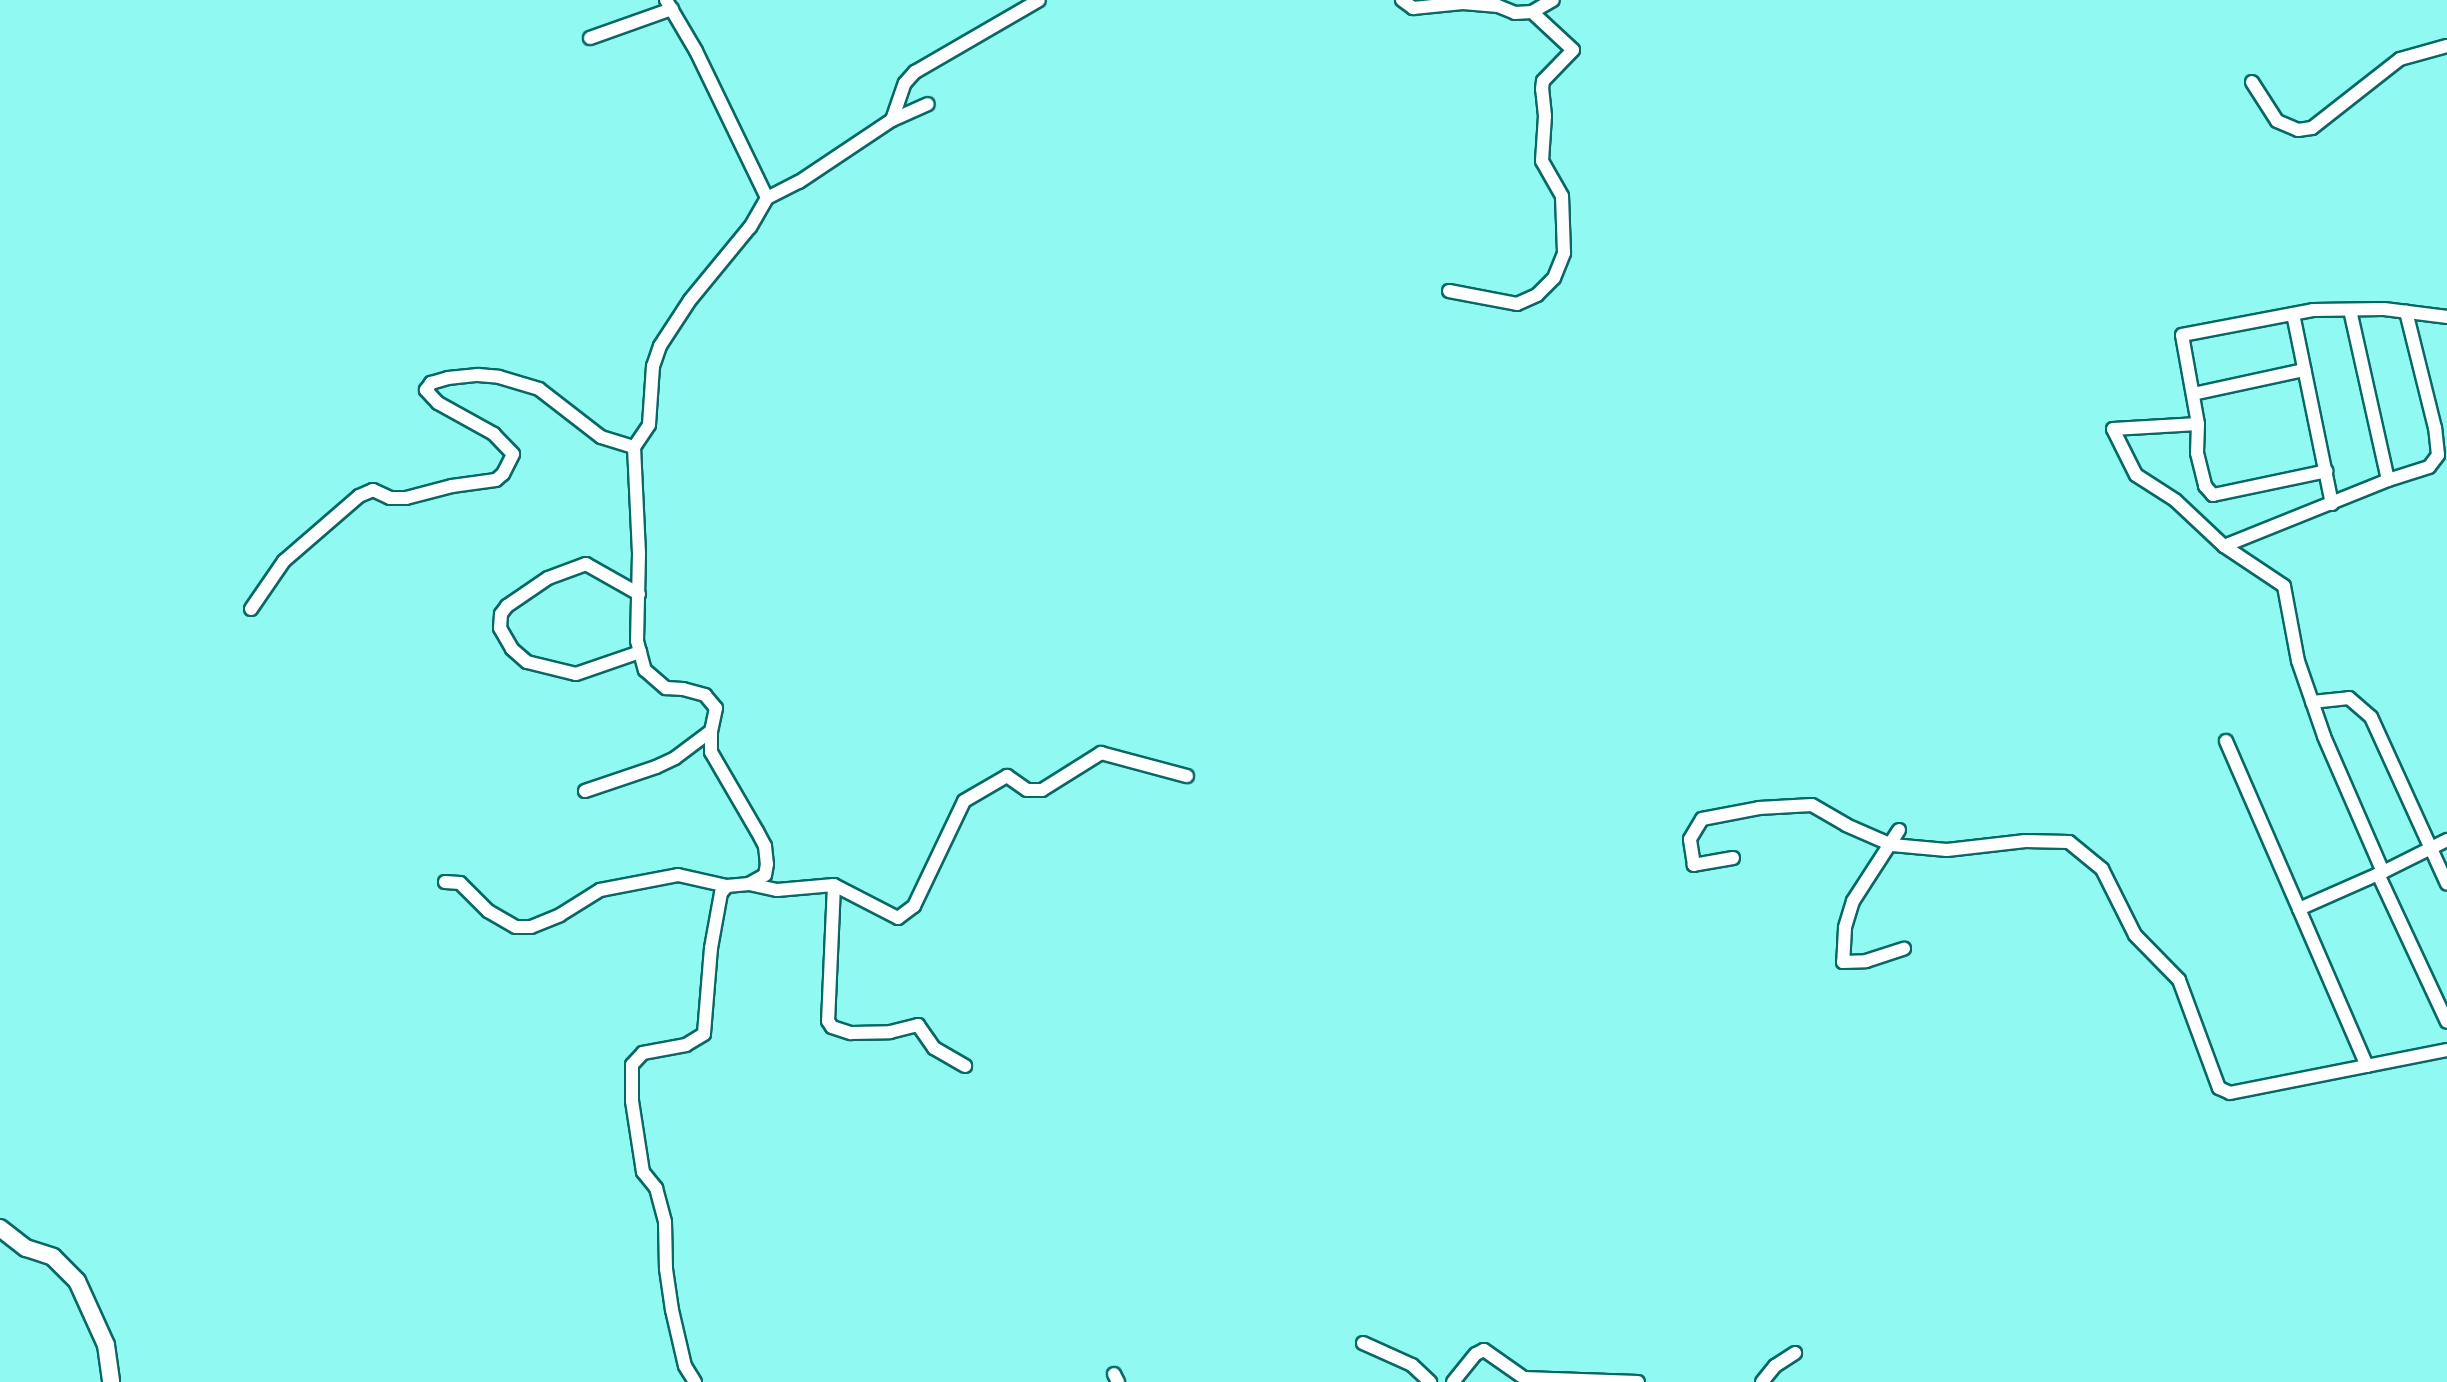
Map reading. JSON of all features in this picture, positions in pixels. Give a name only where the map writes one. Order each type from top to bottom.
[{"type":"main road","points":[[0,1228],[26,1248],[53,1257],[77,1281],[106,1345],[111,1382]]},
{"type":"street","points":[[892,120],[905,83],[915,72],[1039,0]]},
{"type":"street","points":[[1402,0],[1413,8],[1463,3],[1498,6],[1515,13],[1532,12],[1553,0]]},
{"type":"street","points":[[590,38],[669,5],[696,51],[767,198]]},
{"type":"street","points":[[1448,291],[1517,304],[1537,295],[1554,278],[1564,253],[1562,196],[1542,162],[1545,116],[1542,89],[1543,81],[1573,50],[1532,12]]},
{"type":"street","points":[[2252,82],[2277,121],[2298,130],[2312,128],[2400,59],[2447,46]]},
{"type":"street","points":[[749,884],[765,875],[765,846],[711,752],[710,731],[716,708],[705,695],[666,688],[645,670],[637,641],[639,594],[635,447],[649,425],[653,366],[660,346],[690,300],[750,227],[767,198],[799,182],[892,120],[929,104]]},
{"type":"street","points":[[2350,310],[2388,480]]},
{"type":"street","points":[[2327,471],[2213,495],[2205,486],[2197,453],[2198,424],[2182,335],[2293,314],[2350,310],[2447,317]]},
{"type":"street","points":[[2224,546],[2388,480],[2429,467],[2438,455],[2435,428],[2406,312]]},
{"type":"street","points":[[2293,314],[2332,504]]},
{"type":"street","points":[[2193,394],[2304,370]]},
{"type":"street","points":[[251,609],[284,561],[359,496],[373,490],[390,498],[407,498],[452,486],[496,480],[503,474],[513,454],[494,435],[438,403],[426,390],[431,383],[448,378],[499,377],[539,389],[601,437],[635,447]]},
{"type":"street","points":[[2198,424],[2113,429],[2136,475],[2175,500],[2224,546],[2284,586],[2298,662],[2312,702],[2381,873],[2447,1022]]},
{"type":"street","points":[[639,594],[586,564],[548,578],[507,606],[501,614],[500,628],[512,649],[527,662],[576,674],[640,652]]},
{"type":"street","points":[[2312,702],[2349,698],[2371,718],[2447,884]]},
{"type":"street","points":[[585,790],[609,785],[656,767],[675,758],[710,731]]},
{"type":"street","points":[[2226,741],[2367,1066]]},
{"type":"street","points":[[445,882],[460,883],[488,911],[516,927],[531,927],[560,915],[600,890],[678,875],[727,886],[749,884],[777,890],[834,885],[898,918],[914,906],[964,801],[1007,776],[1027,790],[1042,790],[1101,753],[1187,776]]},
{"type":"street","points":[[1733,858],[1694,864],[1690,839],[1702,819],[1759,808],[1812,805],[1846,825],[1892,845],[1947,850],[2025,841],[2069,842],[2102,869],[2135,935],[2179,980],[2219,1088],[2230,1093],[2447,1050]]},
{"type":"street","points":[[1899,830],[1892,845],[1853,901],[1845,928],[1843,962],[1866,961],[1904,949]]},
{"type":"street","points":[[2299,909],[2447,840]]},
{"type":"street","points":[[834,885],[828,1021],[832,1027],[851,1034],[890,1032],[918,1025],[934,1048],[965,1066]]},
{"type":"street","points":[[695,1382],[685,1366],[672,1310],[666,1269],[665,1222],[656,1188],[643,1172],[632,1101],[632,1065],[643,1053],[686,1045],[704,1034],[716,909],[727,886]]},
{"type":"street","points":[[1363,1343],[1412,1365],[1430,1382]]},
{"type":"street","points":[[1453,1382],[1476,1354],[1484,1350],[1524,1378],[1638,1382]]},
{"type":"street","points":[[1762,1382],[1775,1366],[1795,1353]]}]
